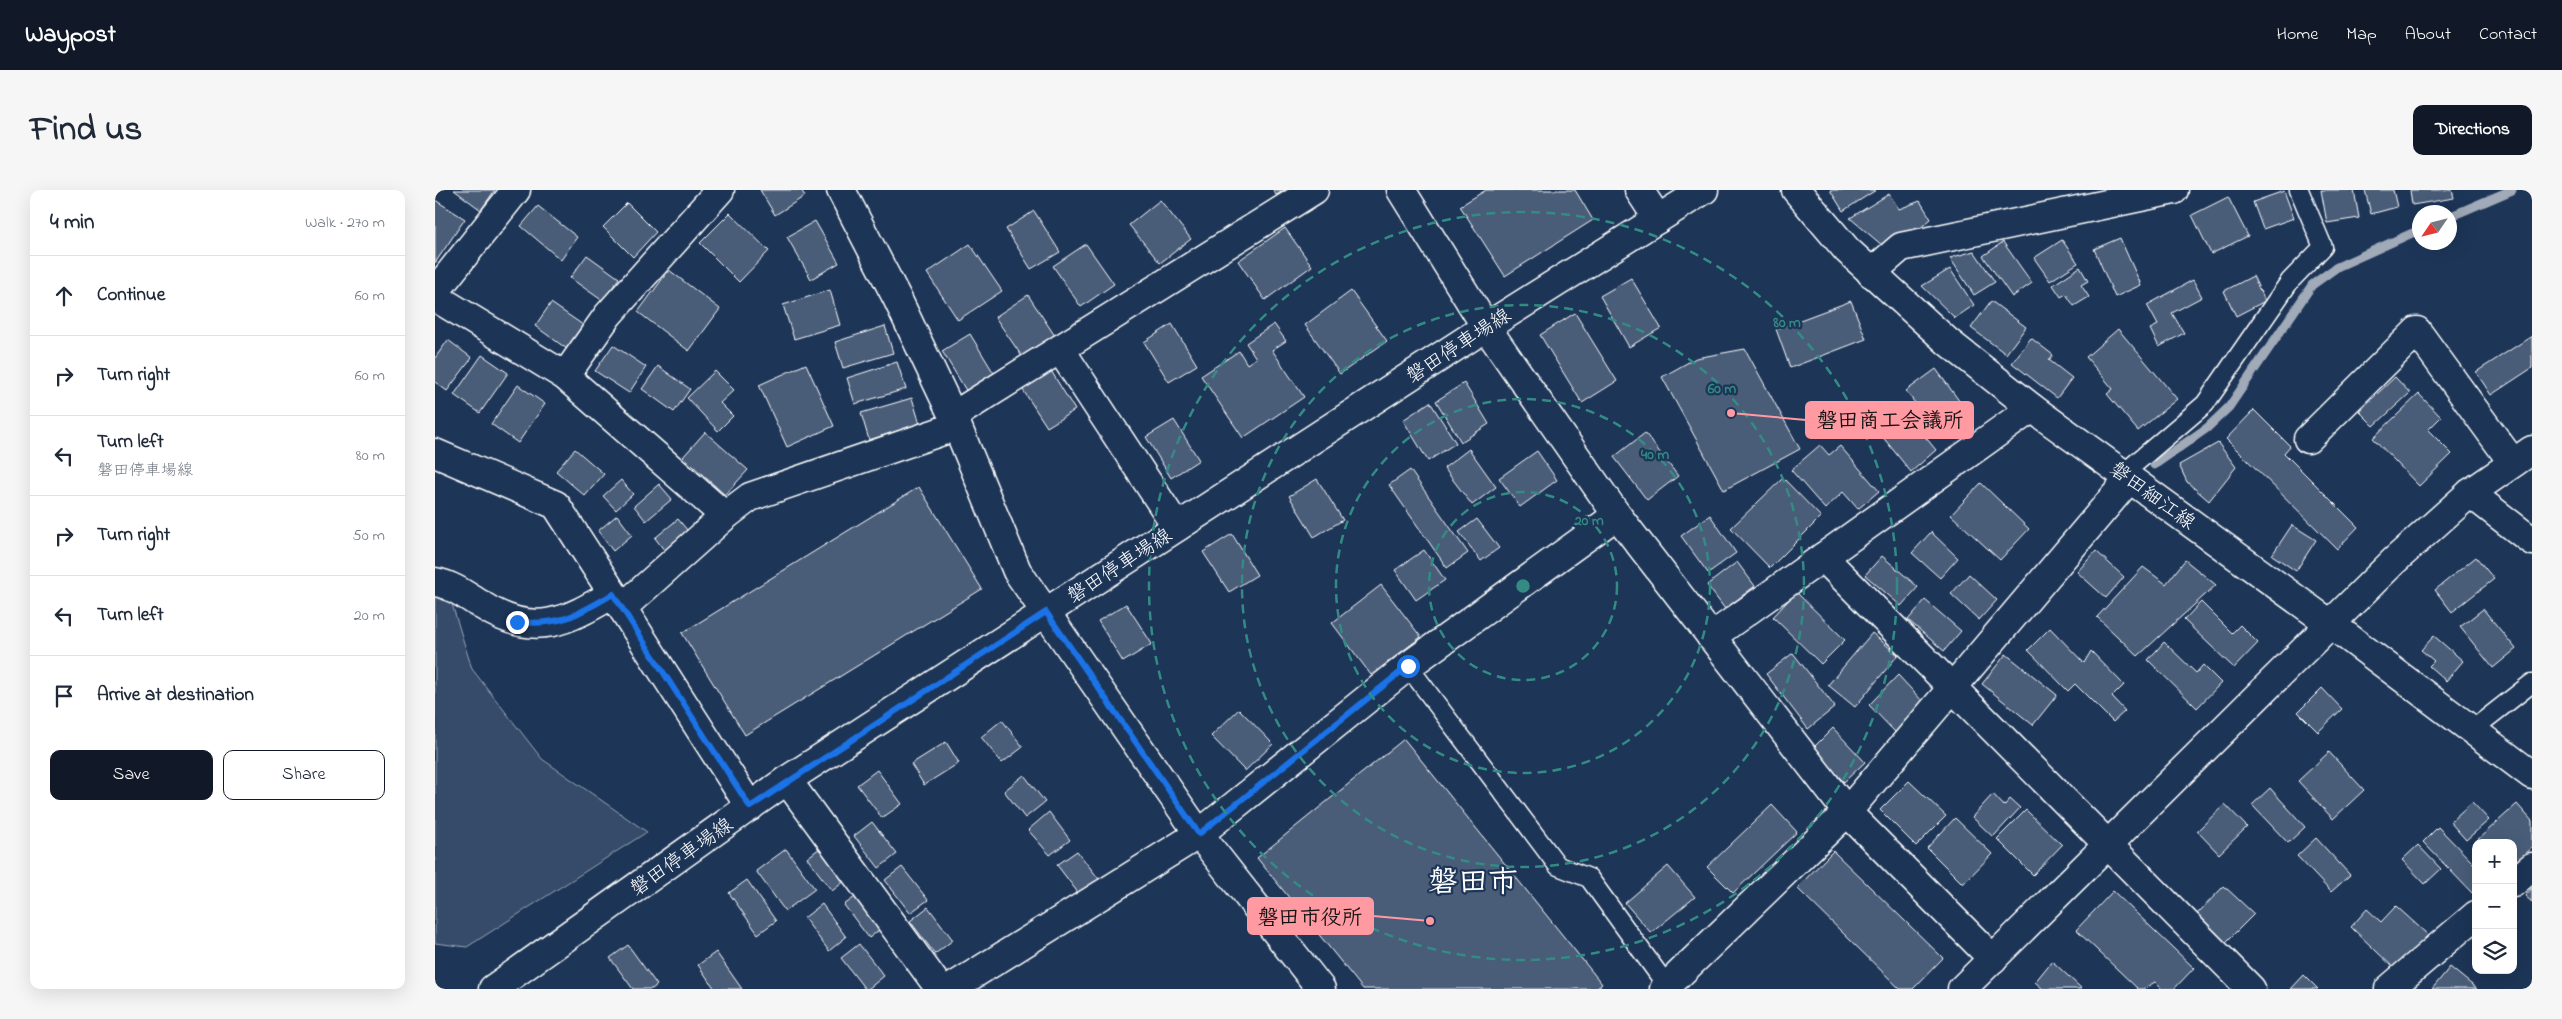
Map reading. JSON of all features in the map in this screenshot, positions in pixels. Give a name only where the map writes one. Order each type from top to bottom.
[{"type":"street","points":[[435,292],[516,190]]},
{"type":"street","points":[[565,376],[608,315],[720,190]]},
{"type":"street","points":[[435,582],[447,584],[487,609],[517,622],[541,624],[571,618],[617,601],[750,497],[955,421],[1060,349],[1314,190]]},
{"type":"street","points":[[1401,190],[1486,326],[1617,515],[1847,812],[1993,959]]},
{"type":"street","points":[[1639,190],[1657,219]]},
{"type":"street","name":"磐田停車場線","points":[[493,989],[787,780],[1486,326],[1704,190]]},
{"type":"street","name":"磐田細江線","points":[[1796,190],[1847,250],[1948,342],[2032,408],[2332,625],[2532,774]]},
{"type":"street","points":[[1871,273],[1901,247],[2173,190]]},
{"type":"street","points":[[849,195],[955,421],[1017,571],[1199,834],[1321,989]]},
{"type":"street","points":[[435,296],[565,376],[725,516]]},
{"type":"street","points":[[1962,989],[2395,561],[2470,493],[2523,457],[2417,331],[2308,439]]},
{"type":"street","points":[[1060,349],[1177,527]]},
{"type":"street","points":[[1711,637],[2032,408]]},
{"type":"street","points":[[435,453],[556,505],[750,807]]},
{"type":"street","points":[[1665,987],[1847,812],[2127,476]]},
{"type":"street","points":[[2470,493],[2532,540]]},
{"type":"street","points":[[950,989],[1199,834],[1408,666],[1617,515]]},
{"type":"street","points":[[1823,556],[2251,989]]},
{"type":"street","points":[[787,780],[940,989]]},
{"type":"street","points":[[2517,880],[2532,867]]},
{"type":"street","points":[[2396,987],[2472,919]]},
{"type":"lane","points":[[2127,476],[2205,404],[2290,281],[2323,247],[2299,190]]},
{"type":"lane","points":[[1408,666],[1558,866],[1589,878],[1665,987]]},
{"type":"lane","points":[[2472,730],[2532,683]]},
{"type":"shaded area","points":[[435,589],[452,604],[472,669],[542,759],[647,832],[467,947],[435,943]]},
{"type":"building","points":[[454,190],[495,190],[481,210]]},
{"type":"building","points":[[760,190],[801,190],[805,196],[775,215]]},
{"type":"building","points":[[1273,190],[1285,190],[1276,195]]},
{"type":"building","points":[[1486,190],[1575,190],[1593,220],[1505,276],[1460,206]]},
{"type":"building","points":[[1830,190],[1876,190],[1843,211]]},
{"type":"building","points":[[2321,190],[2354,190],[2359,218],[2327,223]]},
{"type":"building","points":[[2365,190],[2393,190],[2397,207],[2371,214]]},
{"type":"building","points":[[2410,190],[2452,190],[2454,198],[2412,205]]},
{"type":"building","points":[[2284,191],[2294,218],[2263,229],[2253,202]]},
{"type":"building","points":[[1889,194],[1899,209],[1920,201],[1931,219],[1912,235],[1883,246],[1850,218]]},
{"type":"building","points":[[2228,197],[2248,236],[2211,254],[2192,215]]},
{"type":"building","points":[[435,200],[465,219],[435,263]]},
{"type":"building","points":[[1160,200],[1191,239],[1160,263],[1129,225]]},
{"type":"building","points":[[627,203],[656,232],[633,257],[603,227]]},
{"type":"building","points":[[538,206],[577,237],[561,260],[521,226]]},
{"type":"building","points":[[1034,211],[1060,252],[1031,269],[1006,229]]},
{"type":"building","points":[[730,213],[769,251],[739,282],[700,243]]},
{"type":"building","points":[[815,221],[839,263],[811,279],[787,237]]},
{"type":"building","points":[[1285,228],[1312,266],[1265,300],[1238,261]]},
{"type":"building","points":[[2120,238],[2141,285],[2115,297],[2094,249]]},
{"type":"building","points":[[2062,240],[2078,263],[2050,281],[2034,258]]},
{"type":"building","points":[[2003,242],[2032,283],[2012,297],[1983,256]]},
{"type":"building","points":[[970,244],[1002,291],[958,320],[927,273]]},
{"type":"building","points":[[1086,244],[1114,284],[1081,307],[1053,266]]},
{"type":"building","points":[[1974,251],[1995,282],[1974,295],[1950,258]]},
{"type":"building","points":[[587,255],[619,278],[603,301],[570,278]]},
{"type":"building","points":[[2080,267],[2088,281],[2081,285],[2089,297],[2074,306],[2066,294],[2061,297],[2053,285]]},
{"type":"building","points":[[1950,269],[1974,305],[1955,318],[1922,286]]},
{"type":"building","points":[[669,270],[720,309],[689,351],[638,312]]},
{"type":"building","points":[[2253,276],[2265,301],[2236,316],[2224,291]]},
{"type":"building","points":[[1631,278],[1661,328],[1629,347],[1600,296]]},
{"type":"building","points":[[2193,280],[2202,297],[2172,313],[2184,333],[2159,347],[2150,329],[2158,325],[2147,305]]},
{"type":"building","points":[[830,290],[840,325],[794,339],[783,305]]},
{"type":"building","points":[[1351,291],[1387,341],[1340,374],[1305,325]]},
{"type":"building","points":[[1028,295],[1055,336],[1023,358],[995,317]]},
{"type":"building","points":[[1851,301],[1866,339],[1790,368],[1776,329]]},
{"type":"building","points":[[1991,301],[2026,327],[2006,354],[1971,328]]},
{"type":"building","points":[[551,303],[583,325],[567,349],[535,326]]},
{"type":"building","points":[[1575,313],[1617,381],[1582,403],[1540,335]]},
{"type":"building","points":[[1172,324],[1197,365],[1169,382],[1144,342]]},
{"type":"building","points":[[1274,324],[1286,341],[1272,350],[1304,397],[1243,438],[1201,376],[1239,351],[1247,364],[1256,358],[1246,343]]},
{"type":"building","points":[[885,326],[893,353],[843,368],[835,342]]},
{"type":"building","points":[[2118,329],[2177,399],[2138,431],[2107,394],[2113,389],[2086,357]]},
{"type":"building","points":[[970,334],[995,375],[967,392],[942,351]]},
{"type":"building","points":[[2532,336],[2532,368],[2491,395],[2476,372]]},
{"type":"building","points":[[2031,338],[2053,355],[2049,360],[2072,378],[2057,398],[2012,363]]},
{"type":"building","points":[[448,340],[472,358],[447,391],[435,382],[435,358]]},
{"type":"building","points":[[613,345],[646,367],[629,393],[595,371]]},
{"type":"building","points":[[1745,349],[1800,449],[1724,490],[1662,377],[1696,358]]},
{"type":"building","points":[[482,355],[508,373],[480,413],[454,395]]},
{"type":"building","points":[[897,362],[906,389],[855,404],[847,378]]},
{"type":"building","points":[[806,364],[834,426],[787,447],[759,385]]},
{"type":"building","points":[[658,366],[690,389],[674,412],[642,389]]},
{"type":"building","points":[[1050,369],[1075,410],[1047,427],[1021,387]]},
{"type":"building","points":[[1936,369],[1960,402],[1930,423],[1906,391]]},
{"type":"building","points":[[715,371],[734,390],[720,403],[733,416],[718,431],[687,398]]},
{"type":"building","points":[[2395,377],[2410,393],[2374,426],[2359,411]]},
{"type":"building","points":[[1464,383],[1489,424],[1461,442],[1436,401]]},
{"type":"building","points":[[518,385],[545,404],[518,443],[491,424]]},
{"type":"building","points":[[2419,394],[2441,417],[2428,430],[2452,454],[2419,486],[2373,438]]},
{"type":"building","points":[[912,398],[920,424],[869,440],[861,413]]},
{"type":"building","points":[[1430,402],[1456,443],[1428,461],[1403,420]]},
{"type":"building","points":[[1898,404],[1936,450],[1911,472],[1873,425]]},
{"type":"building","points":[[2254,410],[2290,446],[2284,453],[2358,527],[2337,549],[2226,439]]},
{"type":"building","points":[[1174,420],[1199,460],[1171,478],[1146,437]]},
{"type":"building","points":[[705,432],[748,470],[725,495],[683,457]]},
{"type":"building","points":[[1645,433],[1678,476],[1647,500],[1614,457]]},
{"type":"building","points":[[2218,443],[2236,467],[2209,501],[2187,482],[2179,465]]},
{"type":"building","points":[[1820,445],[1829,455],[1840,446],[1879,491],[1858,509],[1843,492],[1825,509],[1791,470]]},
{"type":"building","points":[[575,449],[604,474],[585,496],[556,471]]},
{"type":"building","points":[[1469,449],[1496,487],[1472,505],[1444,468]]},
{"type":"building","points":[[1537,451],[1557,480],[1520,507],[1499,478]]},
{"type":"building","points":[[1410,470],[1468,553],[1447,568],[1389,485]]},
{"type":"building","points":[[1783,478],[1821,517],[1770,568],[1731,528]]},
{"type":"building","points":[[1317,479],[1343,520],[1314,537],[1289,496]]},
{"type":"building","points":[[621,480],[633,494],[616,510],[603,496]]},
{"type":"building","points":[[1981,483],[2029,529],[2000,560],[1951,515]]},
{"type":"building","points":[[659,484],[672,499],[646,521],[634,506]]},
{"type":"building","points":[[919,487],[982,589],[745,735],[682,633]]},
{"type":"building","points":[[617,515],[632,535],[613,551],[598,531]]},
{"type":"building","points":[[1710,515],[1736,553],[1708,573],[1681,536]]},
{"type":"building","points":[[678,519],[692,536],[668,555],[655,538]]},
{"type":"building","points":[[1477,519],[1499,548],[1481,561],[1459,532]]},
{"type":"building","points":[[2292,525],[2316,540],[2296,571],[2272,555]]},
{"type":"building","points":[[1931,532],[1958,558],[1940,578],[1912,553]]},
{"type":"building","points":[[1232,534],[1257,575],[1229,592],[1203,552]]},
{"type":"building","points":[[1424,550],[1445,580],[1416,600],[1395,570]]},
{"type":"building","points":[[2096,551],[2124,577],[2106,598],[2077,572]]},
{"type":"building","points":[[1882,556],[1918,587],[1901,606],[1865,575]]},
{"type":"building","points":[[2476,557],[2494,579],[2452,612],[2435,590]]},
{"type":"building","points":[[2185,560],[2216,585],[2138,656],[2097,617],[2143,567],[2166,584]]},
{"type":"building","points":[[1737,562],[1755,586],[1725,609],[1707,585]]},
{"type":"building","points":[[1969,574],[1997,600],[1979,620],[1951,594]]},
{"type":"building","points":[[1381,585],[1421,637],[1371,675],[1332,623]]},
{"type":"building","points":[[1796,592],[1845,640],[1821,664],[1773,617]]},
{"type":"building","points":[[1925,600],[1961,631],[1944,651],[1908,620]]},
{"type":"building","points":[[2201,602],[2232,633],[2240,625],[2258,643],[2234,668],[2184,620]]},
{"type":"building","points":[[1126,604],[1152,644],[1123,662],[1098,621]]},
{"type":"building","points":[[2483,609],[2516,649],[2493,668],[2460,627]]},
{"type":"building","points":[[2050,628],[2084,663],[2091,651],[2124,685],[2112,697],[2125,711],[2113,722],[2075,684],[2068,691],[2028,650]]},
{"type":"building","points":[[1872,633],[1898,655],[1855,707],[1828,685]]},
{"type":"building","points":[[2434,636],[2463,661],[2446,681],[2429,666],[2434,661],[2421,650]]},
{"type":"building","points":[[2164,642],[2196,673],[2203,665],[2221,683],[2197,708],[2148,660]]},
{"type":"building","points":[[1793,653],[1835,707],[1808,729],[1766,674]]},
{"type":"building","points":[[2006,654],[2057,695],[2033,725],[1982,684]]},
{"type":"building","points":[[1898,675],[1924,703],[1895,732],[1869,705]]},
{"type":"building","points":[[2322,688],[2342,709],[2318,732],[2298,712]]},
{"type":"building","points":[[1239,709],[1273,744],[1245,771],[1211,736]]},
{"type":"building","points":[[1002,720],[1023,747],[1002,763],[981,737]]},
{"type":"building","points":[[1833,728],[1865,762],[1844,782],[1812,749]]},
{"type":"building","points":[[1404,739],[1602,984],[1596,989],[1363,989],[1257,858]]},
{"type":"building","points":[[946,742],[959,763],[924,785],[911,764]]},
{"type":"building","points":[[2329,752],[2364,790],[2333,819],[2298,781]]},
{"type":"building","points":[[877,770],[902,804],[882,818],[857,785]]},
{"type":"building","points":[[1024,775],[1045,802],[1025,818],[1004,791]]},
{"type":"building","points":[[1909,781],[1946,816],[1916,846],[1880,810]]},
{"type":"building","points":[[2270,788],[2305,827],[2288,843],[2252,805]]},
{"type":"building","points":[[1993,794],[2004,806],[2010,799],[2020,808],[1993,837],[1972,817]]},
{"type":"building","points":[[2472,802],[2489,820],[2466,840],[2450,822]]},
{"type":"building","points":[[2225,804],[2247,827],[2219,854],[2197,831]]},
{"type":"building","points":[[2517,804],[2532,821],[2532,847],[2517,860],[2517,839],[2478,839]]},
{"type":"building","points":[[1772,805],[1797,832],[1733,893],[1707,867]]},
{"type":"building","points":[[2026,810],[2062,845],[2033,875],[1997,839]]},
{"type":"building","points":[[1049,812],[1070,840],[1050,855],[1028,830]]},
{"type":"building","points":[[1955,818],[1992,854],[1963,884],[1927,848]]},
{"type":"building","points":[[872,822],[897,854],[879,868],[854,836]]},
{"type":"building","points":[[2438,827],[2472,862],[2472,893],[2423,842]]},
{"type":"building","points":[[2316,838],[2350,875],[2331,892],[2297,856]]},
{"type":"building","points":[[825,844],[850,877],[832,891],[807,858]]},
{"type":"building","points":[[2418,845],[2441,869],[2425,884],[2402,860]]},
{"type":"building","points":[[786,849],[815,889],[785,911],[756,871]]},
{"type":"building","points":[[1077,851],[1102,883],[1082,898],[1057,865]]},
{"type":"building","points":[[1833,851],[1943,958],[1913,989],[1900,989],[1797,888]]},
{"type":"building","points":[[1668,866],[1695,897],[1651,933],[1625,903]]},
{"type":"building","points":[[902,867],[928,900],[910,913],[885,880]]},
{"type":"building","points":[[747,880],[776,921],[758,934],[729,893]]},
{"type":"building","points":[[2224,886],[2254,914],[2225,943],[2196,915]]},
{"type":"building","points":[[2532,888],[2532,902],[2525,896]]},
{"type":"building","points":[[2113,891],[2194,968],[2174,989],[2162,989],[2155,982],[2143,989],[2138,989],[2076,930]]},
{"type":"building","points":[[862,892],[887,924],[869,938],[844,905]]},
{"type":"building","points":[[822,904],[846,937],[829,951],[804,918]]},
{"type":"building","points":[[2396,906],[2428,935],[2396,970],[2351,927],[2367,909],[2381,922]]},
{"type":"building","points":[[928,907],[953,940],[935,954],[910,921]]},
{"type":"building","points":[[859,944],[884,976],[868,989],[865,989],[841,958]]},
{"type":"building","points":[[628,945],[657,985],[652,989],[633,989],[610,958]]},
{"type":"building","points":[[716,952],[742,989],[715,989],[698,965]]},
{"type":"building","points":[[2052,961],[2082,989],[2043,989],[2035,982]]},
{"type":"building","points":[[2450,967],[2477,989],[2432,989]]},
{"type":"building","points":[[2304,975],[2318,989],[2291,989]]},
{"type":"waterway","points":[[2457,214],[2512,190]]},
{"type":"waterway","points":[[2154,465],[2207,428],[2229,407],[2312,285],[2337,267],[2412,233]]},
{"type":"place","name":"磐田商工会議所","points":[[1731,413]]},
{"type":"place","name":"磐田市役所","points":[[1430,921]]},
{"type":"district","name":"磐田市","points":[[1473,881]]},
{"type":"route","points":[[517,622],[541,624],[571,618],[613,594],[750,807],[787,780],[1046,612],[1199,834],[1408,666]]}]
